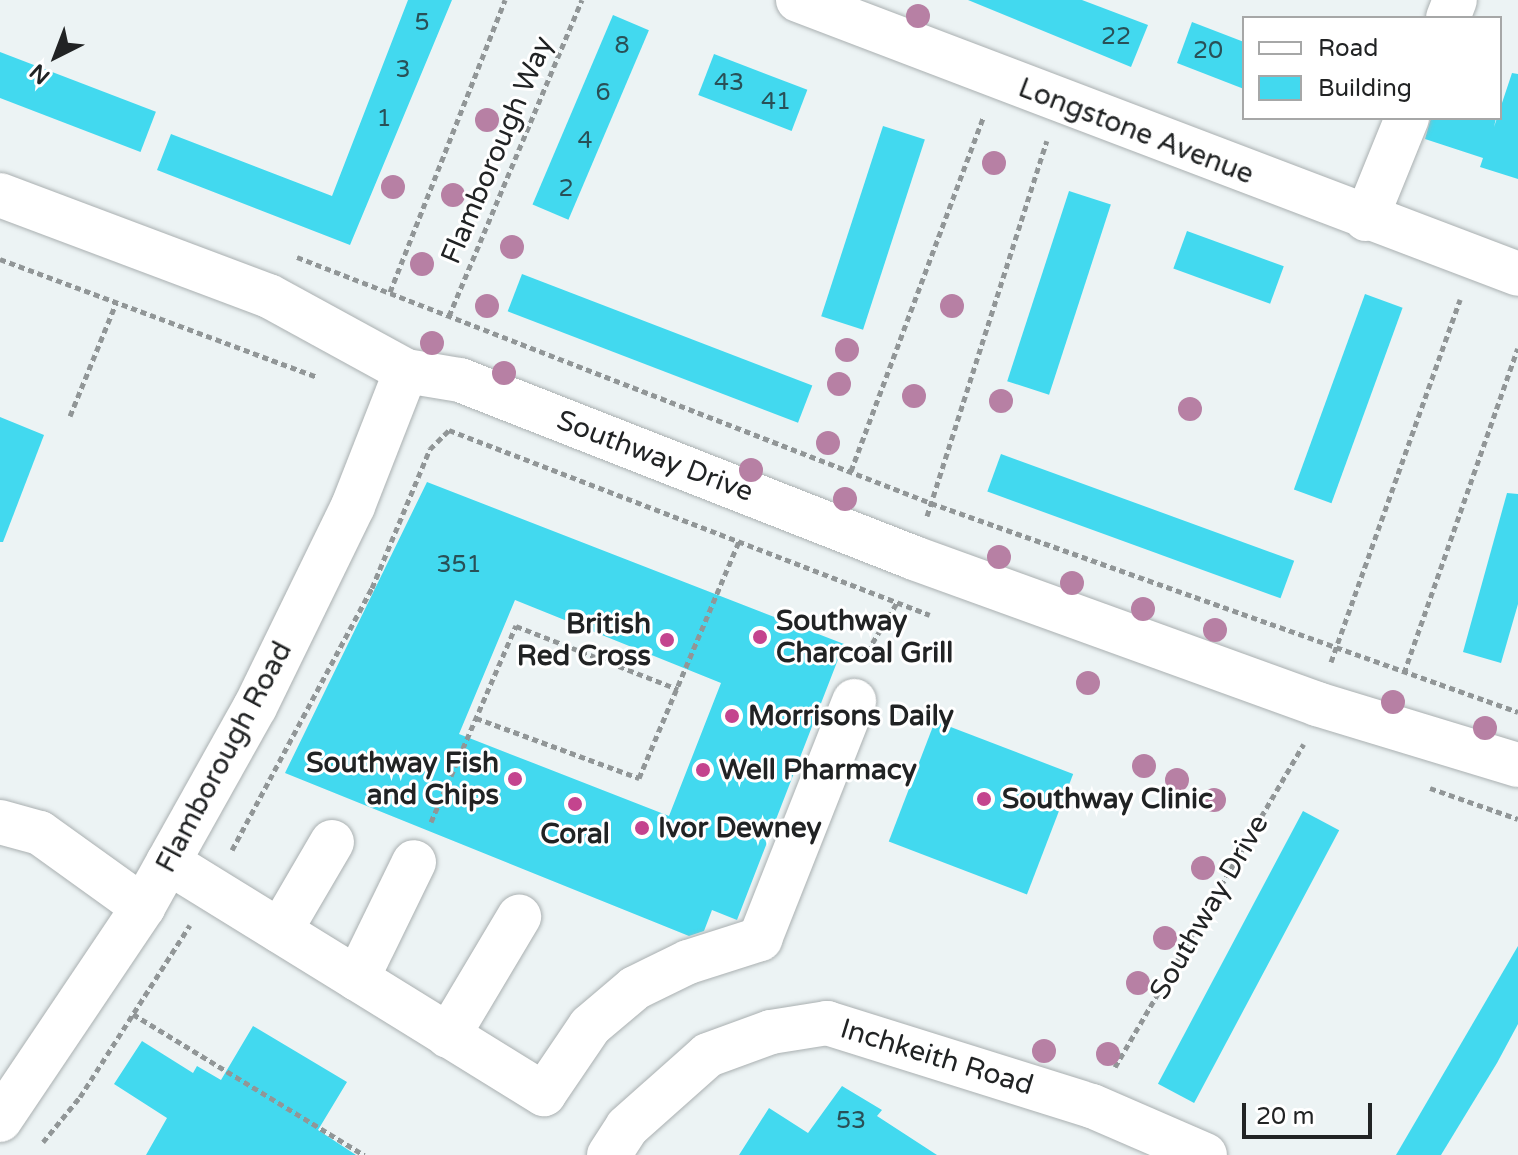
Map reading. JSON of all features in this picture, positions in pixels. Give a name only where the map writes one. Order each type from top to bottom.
[{"type":"street","name":"Longstone Avenue","points":[[798,0],[1366,219],[1518,274]]},
{"type":"street","points":[[1366,219],[1406,120]]},
{"type":"street","name":"Southway Drive","points":[[0,195],[269,296],[406,371],[460,380],[914,558],[1317,704],[1518,765]]},
{"type":"street","name":"Flamborough Road","points":[[0,1120],[143,907],[255,707],[353,506],[406,371]]},
{"type":"street","points":[[168,862],[544,1094],[590,1026],[635,988],[688,962],[760,939],[854,701]]},
{"type":"street","points":[[0,822],[40,833],[143,907]]},
{"type":"street","points":[[280,931],[332,842]]},
{"type":"street","points":[[357,979],[414,862]]},
{"type":"street","points":[[448,1036],[519,917]]},
{"type":"street","name":"Inchkeith Road","points":[[609,1155],[627,1127],[708,1055],[771,1032],[827,1023],[1092,1106],[1205,1155]]},
{"type":"path","name":"Flamborough Way","points":[[505,0],[390,292],[449,316],[582,0]]},
{"type":"path","points":[[851,471],[998,78]]},
{"type":"path","points":[[854,701],[862,656],[897,603],[914,558],[1060,101]]},
{"type":"path","points":[[1317,704],[1475,258]]},
{"type":"path","points":[[0,259],[324,379]]},
{"type":"path","points":[[70,416],[116,303]]},
{"type":"path","points":[[449,316],[931,503],[1518,712]]},
{"type":"path","points":[[1404,673],[1518,348]]},
{"type":"path","points":[[476,718],[639,778],[739,541]]},
{"type":"path","points":[[414,862],[516,626],[678,689]]},
{"type":"path","name":"Southway Drive","points":[[1092,1106],[1304,744],[1317,704]]},
{"type":"path","points":[[133,1014],[364,1155]]},
{"type":"building","points":[[408,0],[452,0],[350,245],[157,170],[171,134],[332,196]]},
{"type":"building","points":[[968,0],[1082,0],[1148,25],[1131,67]]},
{"type":"building","points":[[613,15],[649,30],[568,220],[533,205]]},
{"type":"building","points":[[1192,22],[1242,41],[1242,88],[1177,63]]},
{"type":"building","points":[[0,52],[156,112],[140,152],[0,98]]},
{"type":"building","points":[[714,54],[807,90],[792,131],[698,95]]},
{"type":"building","points":[[1512,73],[1518,74],[1518,179],[1480,167],[1483,158],[1425,139],[1430,120],[1496,120],[1494,127],[1496,120],[1502,120],[1502,103]]},
{"type":"building","points":[[883,126],[925,140],[863,330],[821,316]]},
{"type":"building","points":[[1069,191],[1111,205],[1049,395],[1007,381]]},
{"type":"building","points":[[1187,231],[1284,266],[1270,304],[1173,269]]},
{"type":"building","points":[[522,274],[812,385],[798,423],[508,311]]},
{"type":"building","points":[[1365,294],[1403,308],[1331,503],[1294,489]]},
{"type":"building","points":[[0,417],[44,435],[3,542],[0,542]]},
{"type":"building","points":[[1001,454],[1294,561],[1281,598],[987,492]]},
{"type":"building","points":[[427,482],[844,644],[737,920],[712,910],[704,931],[689,936],[285,773]],"holes":[[[515,600],[721,683],[669,816],[459,734]]]},
{"type":"building","points":[[1507,493],[1518,494],[1518,604],[1501,663],[1463,652]]},
{"type":"building","name":"Southway Clinic","points":[[935,721],[1073,774],[1027,894],[889,841]]},
{"type":"building","points":[[1303,811],[1339,830],[1194,1103],[1158,1084]]},
{"type":"building","points":[[1518,946],[1518,1024],[1497,1063],[1441,1155],[1396,1155]]},
{"type":"building","points":[[253,1026],[347,1082],[318,1130],[356,1155],[146,1155],[167,1118],[114,1084],[142,1041],[193,1073],[197,1066],[221,1080]]},
{"type":"building","points":[[842,1086],[882,1110],[877,1116],[937,1155],[739,1155],[769,1108],[808,1133]]},
{"type":"place","name":"Southway Charcoal Grill","points":[[760,637]]},
{"type":"place","name":"British Red Cross","points":[[667,640]]},
{"type":"place","name":"Morrisons Daily","points":[[732,716]]},
{"type":"place","name":"Well Pharmacy","points":[[703,770]]},
{"type":"place","name":"Southway Fish and Chips","points":[[515,779]]},
{"type":"place","name":"Southway Clinic","points":[[984,799]]},
{"type":"place","name":"Coral","points":[[575,804]]},
{"type":"place","name":"Ivor Dewney","points":[[642,828]]}]
